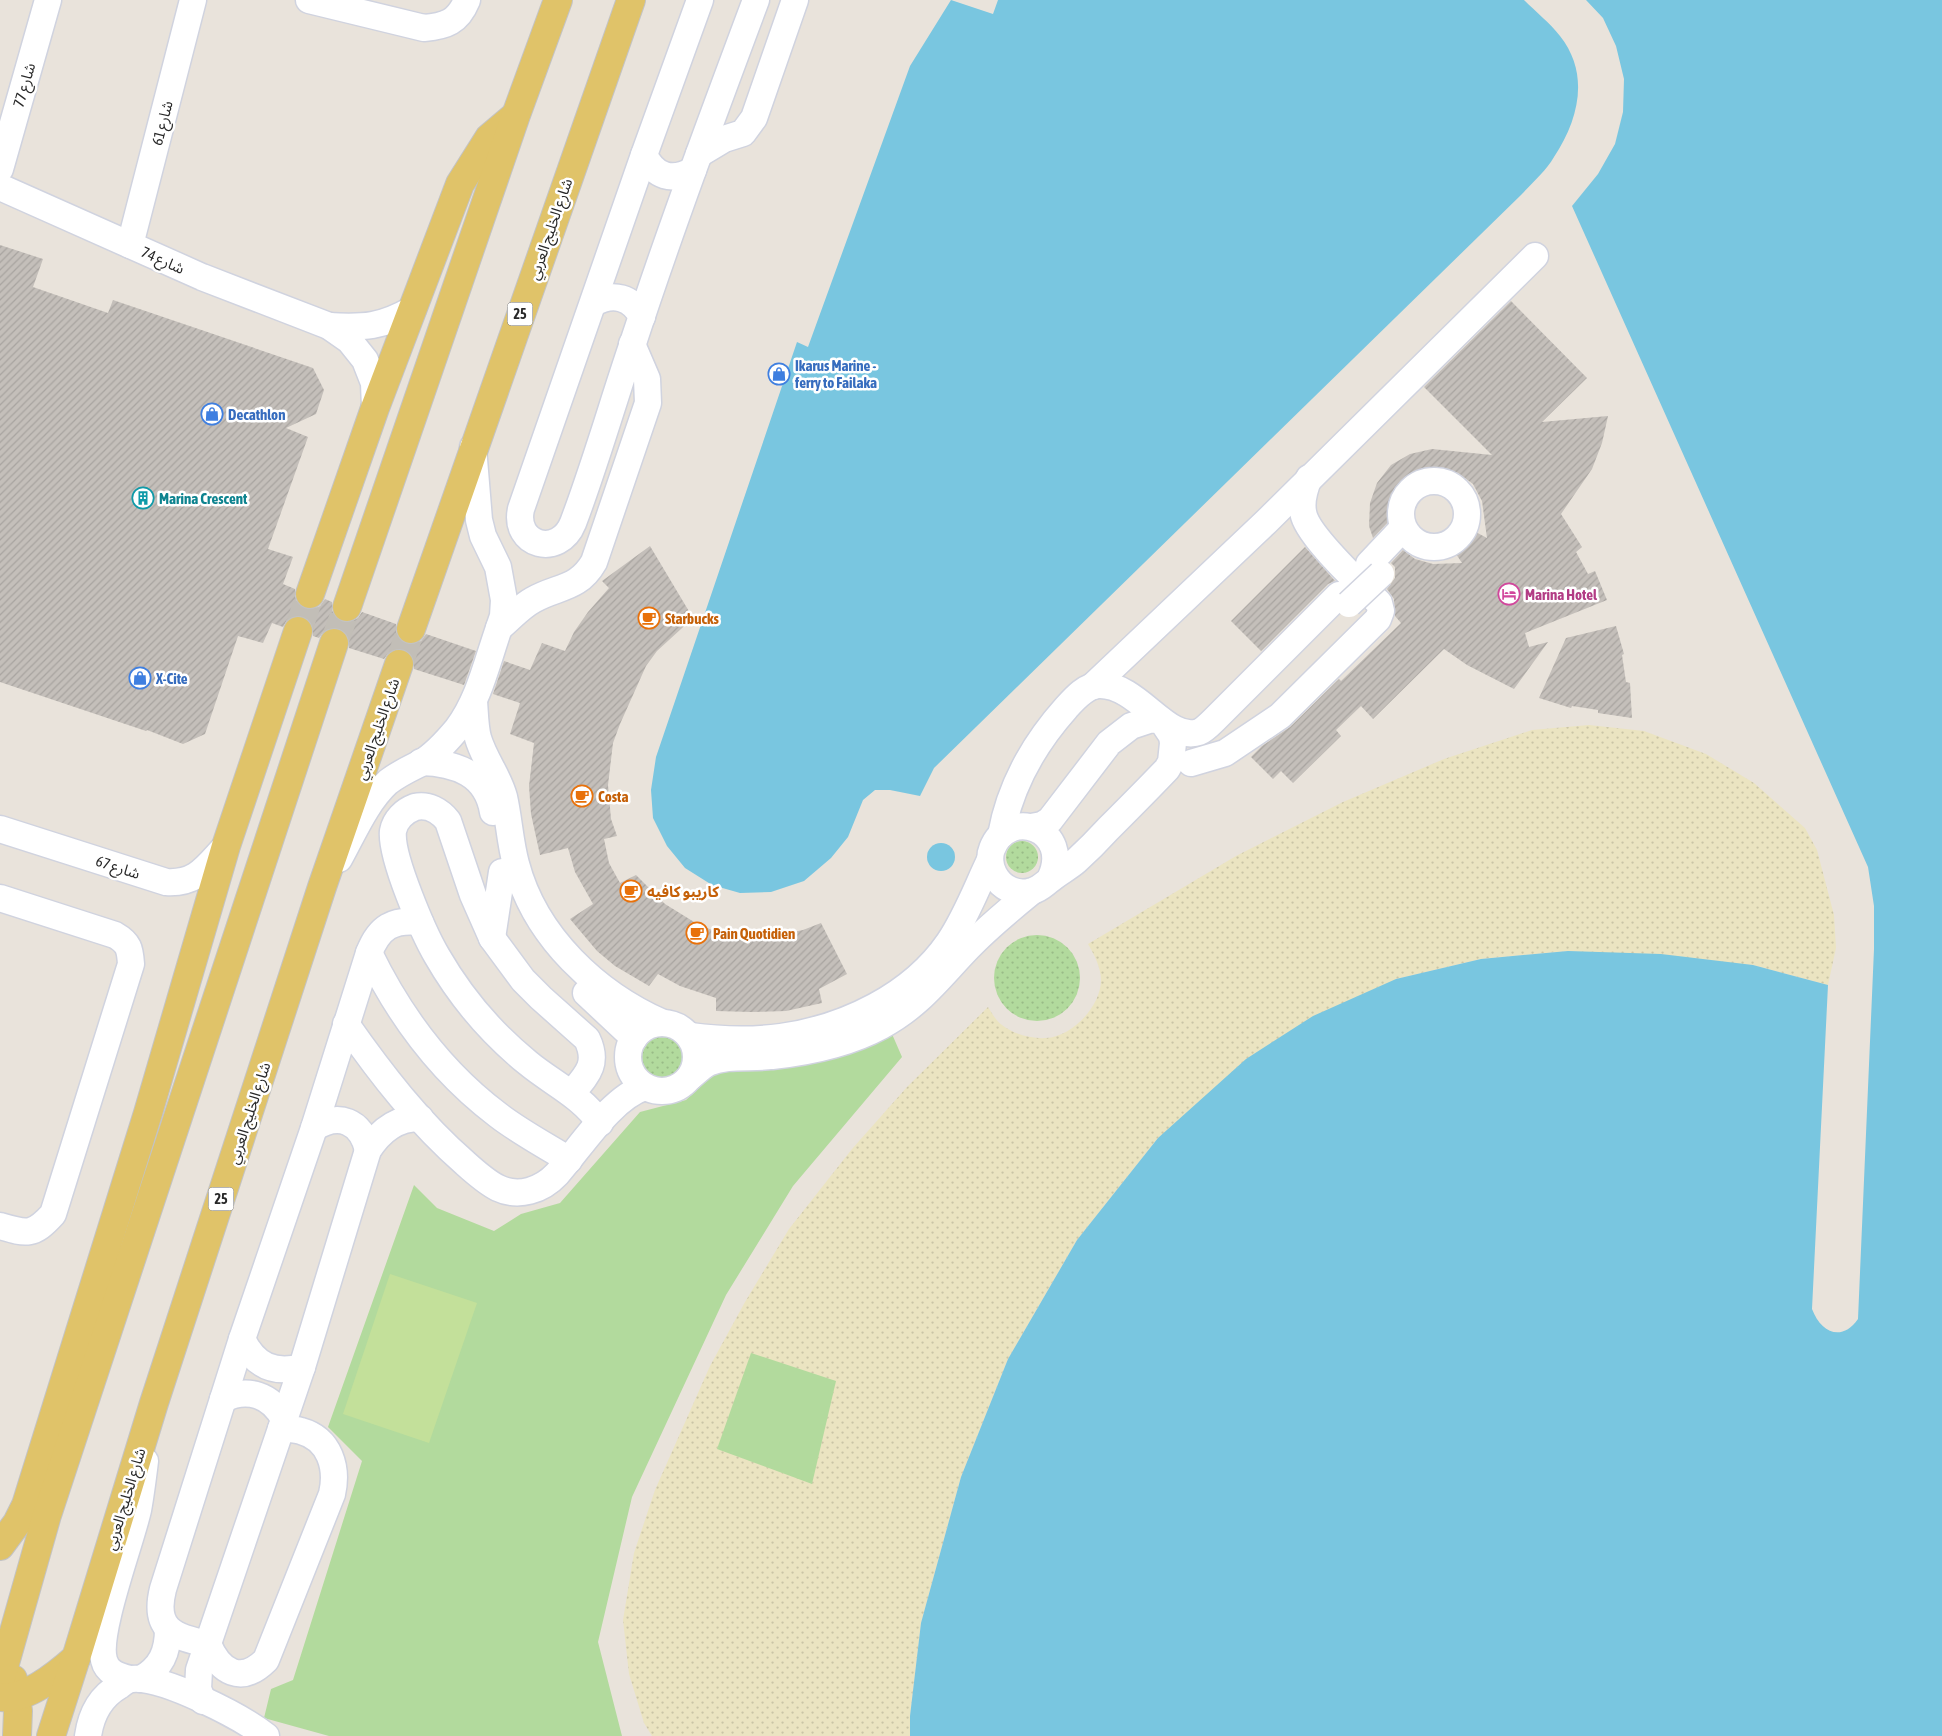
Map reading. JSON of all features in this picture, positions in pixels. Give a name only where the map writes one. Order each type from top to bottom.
[{"type":"main road","points":[[347,607],[516,116],[558,0]]},
{"type":"main road","name":"شارع الخليج العربي","points":[[411,629],[473,447],[631,0]]},
{"type":"main road","points":[[310,594],[375,408],[460,184],[489,138],[516,116]]},
{"type":"main road","points":[[0,1546],[17,1523],[26,1506],[148,1113],[226,846],[298,631]]},
{"type":"main road","points":[[17,1736],[4,1680],[47,1515],[334,643]]},
{"type":"main road","name":"شارع الخليج العربي","points":[[51,1736],[154,1403],[322,887],[399,664]]},
{"type":"main road","points":[[128,1268],[148,1113]]},
{"type":"main road","points":[[31,1487],[90,1387]]},
{"type":"main road","points":[[4,1680],[48,1680],[76,1658]]},
{"type":"street","name":"شارع 77","points":[[0,170],[48,0]]},
{"type":"street","name":"شارع 61","points":[[130,245],[193,0]]},
{"type":"street","points":[[308,0],[424,28],[444,26],[455,19],[467,0]]},
{"type":"street","points":[[700,0],[521,509],[519,517],[523,531],[534,541],[548,544],[555,543],[567,534],[571,528],[586,488],[632,344],[696,162],[756,0]]},
{"type":"street","points":[[644,155],[648,164],[656,172],[664,176],[684,175],[696,162],[724,139],[743,134],[754,118],[795,0]]},
{"type":"street","name":"شارع 74","points":[[0,188],[202,277],[329,326],[349,340],[365,360],[374,383],[375,408]]},
{"type":"street","points":[[690,1036],[752,1039],[806,1033],[855,1016],[888,999],[925,970],[958,928],[990,860],[991,851],[1001,835],[1005,813],[1015,785],[1037,743],[1074,700],[1093,686],[1266,522],[1535,256]]},
{"type":"street","points":[[594,302],[609,297],[626,299],[638,310],[642,317]]},
{"type":"street","name":"شارع 74","points":[[329,326],[366,327],[381,324],[394,320],[413,309]]},
{"type":"street","points":[[499,628],[532,600],[577,582],[594,562],[648,403],[647,379],[632,344]]},
{"type":"street","points":[[322,887],[378,793],[398,775],[421,762],[440,747],[457,729],[474,701],[499,628],[504,600],[498,567],[483,536],[479,520],[473,447]]},
{"type":"street","points":[[1001,835],[1010,829],[1020,826],[1042,825],[1050,820],[1109,743],[1131,726],[1140,722],[1152,719],[1162,721],[1172,736],[1174,743],[1171,762],[1179,766],[1225,753],[1280,716],[1378,619],[1381,611],[1379,603],[1313,532],[1304,515],[1303,500],[1309,478]]},
{"type":"street","points":[[1266,522],[1287,521],[1299,524],[1313,532]]},
{"type":"street","points":[[1093,686],[1100,685],[1122,690],[1135,698],[1162,721],[1182,733],[1199,732],[1344,599],[1408,535]]},
{"type":"street","points":[[421,762],[449,764],[481,784],[488,795],[492,808],[502,872],[534,937],[631,1050],[634,1077],[645,1087],[663,1091],[673,1089],[682,1084],[707,1063],[729,1057],[770,1057],[811,1051],[881,1026],[910,1007],[929,991],[973,942],[1040,886],[1082,856],[1228,721],[1344,599]]},
{"type":"street","points":[[1130,649],[1125,664],[1125,679],[1135,698]]},
{"type":"street","points":[[474,701],[478,738],[504,795],[516,865],[535,913],[563,950],[605,990],[644,1014],[682,1029],[690,1036],[696,1056],[695,1067],[690,1077]]},
{"type":"street","points":[[346,1024],[381,1072],[420,1118],[470,1168],[498,1188],[509,1192],[525,1192],[540,1187],[553,1178],[569,1160],[586,1108],[593,1058],[592,1048],[587,1039],[541,998],[507,959],[492,938],[470,888],[448,821],[442,814],[426,806],[408,810],[396,823],[393,831],[393,840],[398,861],[420,922],[436,955],[485,1022],[525,1061],[586,1108]]},
{"type":"street","points":[[990,860],[995,877],[1008,889],[1019,892],[1040,886],[1055,869],[1057,859],[1055,848],[1045,835],[1031,827]]},
{"type":"street","name":"شارع 67","points":[[0,829],[166,882],[186,882],[197,876],[226,846]]},
{"type":"street","points":[[492,938],[502,872]]},
{"type":"street","points":[[0,898],[116,935],[130,947],[131,964],[53,1214],[41,1228],[31,1232],[0,1226]]},
{"type":"street","points":[[208,1644],[180,1638],[168,1629],[161,1614],[161,1597],[242,1339],[314,1128],[369,953],[374,940],[382,930],[394,923],[407,920],[420,922]]},
{"type":"street","points":[[369,953],[401,1012],[433,1054],[453,1076],[498,1116],[569,1160]]},
{"type":"street","points":[[586,1108],[612,1088],[642,1030],[652,1024],[663,1023]]},
{"type":"street","points":[[586,1108],[625,1097],[645,1087]]},
{"type":"street","points":[[203,1701],[198,1689],[198,1676],[302,1367],[368,1150],[374,1141],[390,1126],[410,1118],[420,1118]]},
{"type":"street","points":[[314,1128],[325,1121],[348,1122],[358,1128],[365,1138],[368,1150]]},
{"type":"street","points":[[242,1339],[253,1357],[266,1366],[281,1370],[302,1367]]},
{"type":"street","points":[[223,1399],[232,1395],[253,1393],[272,1402],[279,1410],[283,1424]]},
{"type":"street","points":[[154,1403],[138,1511],[106,1626],[104,1660],[110,1670],[116,1675],[163,1684],[203,1701],[250,1725],[266,1736]]},
{"type":"street","points":[[208,1644],[216,1660],[228,1670],[245,1673],[266,1660],[332,1494],[335,1482],[331,1456],[310,1435],[283,1424]]},
{"type":"street","points":[[88,1736],[93,1714],[108,1692],[148,1675],[161,1662],[167,1647],[168,1629]]},
{"type":"green space","points":[[1022,841],[1034,845],[1038,857],[1034,869],[1022,873],[1010,869],[1006,857],[1010,845]]},
{"type":"green space","points":[[1037,935],[1054,938],[1068,947],[1077,961],[1080,978],[1077,995],[1068,1009],[1054,1018],[1037,1021],[1020,1018],[1006,1009],[997,995],[994,978],[997,961],[1006,947],[1020,938]]},
{"type":"green space","points":[[892,1034],[902,1057],[793,1186],[726,1295],[632,1497],[598,1642],[622,1736],[329,1736],[264,1718],[271,1689],[293,1680],[362,1461],[328,1427],[414,1185],[437,1208],[494,1231],[521,1214],[560,1203],[640,1112],[686,1100],[716,1071]]},
{"type":"green space","points":[[656,1035],[664,1035],[673,1039],[679,1045],[683,1058],[679,1071],[673,1077],[664,1081],[656,1081],[647,1077],[641,1071],[637,1062],[637,1054],[641,1045],[647,1039]]},
{"type":"green space","points":[[390,1274],[477,1303],[429,1443],[343,1414]]},
{"type":"green space","points":[[751,1353],[836,1381],[812,1484],[717,1449]]},
{"type":"sand","points":[[1589,725],[1644,731],[1706,754],[1754,783],[1805,828],[1817,850],[1834,915],[1836,948],[1828,985],[1753,965],[1568,951],[1481,959],[1396,979],[1158,1138],[1077,1240],[1008,1359],[961,1477],[921,1623],[910,1716],[910,1736],[652,1736],[644,1723],[629,1674],[623,1620],[634,1553],[655,1490],[710,1366],[745,1302],[789,1229],[852,1149],[907,1087],[988,1007],[1002,1025],[1029,1037],[1046,1038],[1056,1036],[1075,1026],[1090,1010],[1100,990],[1100,971],[1088,944],[1236,856],[1343,802],[1444,759],[1532,730]]},
{"type":"water","points":[[951,0],[993,14],[998,0],[1524,0],[1556,31],[1569,51],[1578,81],[1578,96],[1575,112],[1563,142],[1539,177],[934,768],[920,796],[890,790],[875,790],[863,800],[848,837],[831,858],[804,881],[771,892],[740,893],[712,885],[685,868],[667,846],[653,818],[651,790],[656,757],[797,342],[808,347],[910,66]]},
{"type":"water","points":[[1586,0],[1942,0],[1942,1736],[910,1736],[910,1716],[921,1623],[961,1477],[1008,1359],[1077,1240],[1158,1138],[1246,1059],[1313,1016],[1396,979],[1481,959],[1568,951],[1661,954],[1753,965],[1828,985],[1812,1309],[1821,1324],[1832,1332],[1845,1331],[1858,1319],[1874,949],[1874,906],[1868,867],[1572,206],[1598,174],[1615,144],[1623,112],[1624,79],[1616,46],[1603,18]]},
{"type":"water","points":[[941,843],[951,847],[955,857],[951,867],[941,871],[931,867],[927,857],[931,847]]},
{"type":"building","name":"Marina Crescent","points":[[0,245],[43,259],[33,287],[108,313],[113,300],[313,368],[324,390],[316,414],[286,428],[308,437],[268,549],[293,557],[283,584],[295,589],[298,604],[305,609],[313,609],[320,606],[325,599],[332,602],[332,610],[336,618],[341,622],[350,622],[358,618],[362,612],[396,624],[399,639],[406,644],[414,644],[421,641],[426,634],[476,651],[464,685],[414,669],[411,654],[404,649],[389,652],[384,659],[349,648],[349,640],[346,633],[338,628],[324,631],[319,638],[313,636],[313,628],[310,621],[303,616],[295,616],[287,620],[283,627],[272,623],[263,643],[238,636],[205,734],[183,744],[147,730],[0,682]]},
{"type":"building","points":[[1511,301],[1587,378],[1542,422],[1608,416],[1602,443],[1592,469],[1561,514],[1582,547],[1576,552],[1588,574],[1595,571],[1607,600],[1525,633],[1529,647],[1548,642],[1514,689],[1467,665],[1444,649],[1373,719],[1361,706],[1336,730],[1341,736],[1293,783],[1281,771],[1273,779],[1251,757],[1262,746],[1290,727],[1339,679],[1341,681],[1401,623],[1395,616],[1394,599],[1387,589],[1395,578],[1395,567],[1391,563],[1403,550],[1415,559],[1433,564],[1462,563],[1452,548],[1470,529],[1487,538],[1482,501],[1473,484],[1458,473],[1440,468],[1421,471],[1405,480],[1393,495],[1388,513],[1390,520],[1373,538],[1369,526],[1370,503],[1377,483],[1391,465],[1410,454],[1432,449],[1492,455],[1424,387]]},
{"type":"building","points":[[650,546],[693,618],[657,651],[646,666],[613,743],[608,785],[611,819],[617,836],[604,839],[609,863],[620,883],[636,875],[665,904],[699,925],[718,932],[759,939],[803,930],[821,923],[847,974],[819,989],[822,1003],[786,1011],[716,1011],[716,998],[680,986],[658,974],[649,986],[615,966],[597,951],[570,919],[593,904],[575,872],[568,848],[540,855],[531,814],[529,786],[534,743],[510,734],[520,703],[493,694],[504,661],[530,670],[542,643],[565,651],[574,632],[609,588],[602,581]]},
{"type":"building","points":[[1305,547],[1335,581],[1328,584],[1261,651],[1231,621]]},
{"type":"building","points":[[1616,626],[1624,654],[1622,655],[1626,682],[1630,683],[1632,718],[1598,713],[1598,710],[1572,706],[1571,708],[1539,698],[1566,638]]},
{"type":"tunnel","points":[[298,631],[310,594]]},
{"type":"tunnel","points":[[334,643],[347,607]]},
{"type":"tunnel","points":[[399,664],[411,629]]},
{"type":"place","name":"Ikarus Marine - ferry to Failaka","points":[[779,374]]},
{"type":"place","name":"Decathlon","points":[[212,414]]},
{"type":"place","name":"Marina Crescent","points":[[143,498]]},
{"type":"place","name":"Marina Hotel","points":[[1509,594]]},
{"type":"place","name":"Starbucks","points":[[649,618]]},
{"type":"place","name":"X-Cite","points":[[140,678]]},
{"type":"place","name":"Costa","points":[[582,796]]},
{"type":"place","name":"كاريبو كافيه","points":[[631,891]]},
{"type":"place","name":"Pain Quotidien","points":[[697,933]]}]
